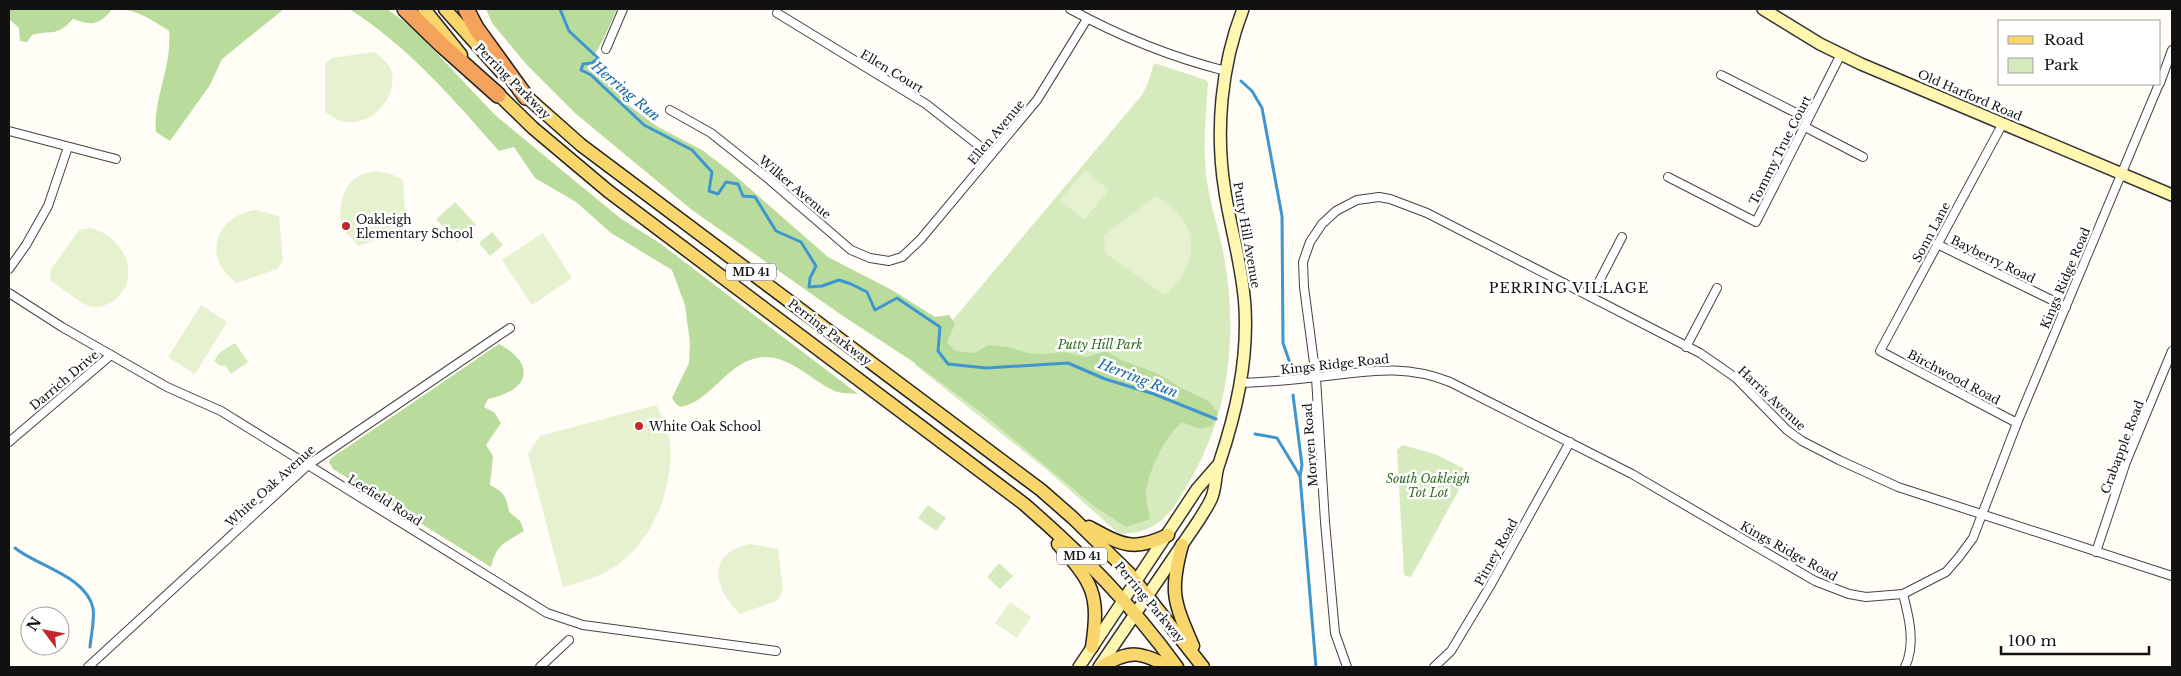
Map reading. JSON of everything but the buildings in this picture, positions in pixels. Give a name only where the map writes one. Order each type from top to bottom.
[{"type":"highway","points":[[405,9],[498,95]]},
{"type":"highway","points":[[466,9],[476,28],[526,97]]},
{"type":"main road","name":"Perring Parkway","points":[[424,9],[458,52],[498,95],[533,128],[608,191],[1024,504],[1058,533],[1136,613],[1177,667]]},
{"type":"main road","name":"Perring Parkway","points":[[445,9],[497,69],[581,145],[1010,465],[1073,518],[1136,582],[1202,664]]},
{"type":"main road","name":"Putty Hill Avenue","points":[[1100,667],[1212,497],[1218,465],[1234,419],[1241,383],[1245,332],[1243,284],[1226,198],[1221,152],[1221,112],[1226,71],[1242,9]]},
{"type":"main road","name":"Old Harford Road","points":[[1768,10],[1841,54],[2172,195]]},
{"type":"main road","name":"Putty Hill Avenue","points":[[1079,667],[1197,489],[1218,465]]},
{"type":"main road","points":[[1024,504],[1084,572],[1090,584],[1096,613],[1092,647]]},
{"type":"main road","points":[[1073,518],[1125,545],[1143,545],[1168,535]]},
{"type":"main road","points":[[1182,545],[1174,572],[1175,598],[1202,664]]},
{"type":"main road","points":[[1100,667],[1130,653],[1154,659],[1169,667]]},
{"type":"street","points":[[606,49],[623,9]]},
{"type":"street","points":[[1070,9],[1087,19],[1155,50],[1226,71]]},
{"type":"street","name":"Ellen Court","points":[[777,13],[926,104],[992,155]]},
{"type":"street","name":"Ellen Avenue","points":[[909,251],[992,155],[1046,88],[1087,19]]},
{"type":"street","name":"Tommy True Court","points":[[1668,177],[1756,222],[1841,54]]},
{"type":"street","name":"Kings Ridge Road","points":[[2161,81],[2172,54]]},
{"type":"street","points":[[1721,75],[1808,119]]},
{"type":"street","name":"Kings Ridge Road","points":[[1241,383],[1316,378],[1396,369],[1430,374],[1632,474],[1815,581],[1835,590],[1866,597],[1903,594],[1935,579],[1951,567],[1972,538],[1983,515],[2017,423],[2159,85]]},
{"type":"street","name":"Wilker Avenue","points":[[670,110],[711,133],[852,250],[870,258],[888,261],[902,256],[909,251]]},
{"type":"street","name":"Sonn Lane","points":[[1880,351],[2003,123]]},
{"type":"street","points":[[1805,127],[1863,157]]},
{"type":"street","points":[[9,131],[116,159]]},
{"type":"street","points":[[9,269],[26,245],[48,206],[68,147]]},
{"type":"street","name":"Harris Avenue","points":[[1322,224],[1336,211],[1357,200],[1368,197],[1390,199],[1427,213],[1711,360],[1736,378],[1787,430],[1839,460],[1898,487],[2172,576]]},
{"type":"street","name":"Morven Road","points":[[1322,224],[1310,242],[1303,262],[1304,287],[1316,378],[1325,522],[1335,633],[1347,667]]},
{"type":"street","points":[[1591,297],[1622,237]]},
{"type":"street","name":"Bayberry Road","points":[[1937,244],[2066,306]]},
{"type":"street","points":[[1686,347],[1717,288]]},
{"type":"street","name":"Leefield Road","points":[[9,293],[167,387],[220,411],[548,613],[583,625],[776,652]]},
{"type":"street","name":"White Oak Avenue","points":[[88,667],[308,466],[510,328]]},
{"type":"street","name":"Birchwood Road","points":[[1880,351],[2017,423]]},
{"type":"street","name":"Crabapple Road","points":[[2096,552],[2126,462],[2172,351]]},
{"type":"street","name":"Darrich Drive","points":[[9,442],[111,355]]},
{"type":"street","name":"Pitney Road","points":[[1434,667],[1451,651],[1490,586],[1570,442]]},
{"type":"street","points":[[1903,594],[1910,619],[1910,644],[1905,667]]},
{"type":"street","points":[[540,667],[569,640]]},
{"type":"green space","points":[[9,9],[112,9],[104,18],[95,23],[85,23],[73,19],[58,31],[32,35],[27,42],[20,41],[19,28],[9,19]]},
{"type":"green space","points":[[121,9],[284,9],[222,59],[210,85],[170,141],[156,132],[157,107],[168,58],[169,31],[149,18]]},
{"type":"green space","points":[[349,9],[387,9],[413,28],[495,115],[620,218],[661,244],[858,394],[837,392],[791,364],[772,357],[762,357],[750,360],[739,366],[692,403],[681,407],[676,404],[672,398],[689,363],[690,343],[685,305],[672,270],[611,233],[576,202],[535,178],[514,147],[499,151],[447,93],[410,56],[391,39]]},
{"type":"green space","points":[[486,9],[617,9],[594,56],[599,71],[627,104],[658,127],[702,150],[731,172],[828,257],[892,290],[935,317],[949,315],[955,324],[947,342],[955,351],[974,353],[989,345],[1008,347],[1028,353],[1063,352],[1087,357],[1106,351],[1121,360],[1157,373],[1183,389],[1209,401],[1218,413],[1212,426],[1200,429],[1182,422],[1164,445],[1153,466],[1147,486],[1146,498],[1150,519],[1126,527],[1095,507],[982,413],[909,359],[843,316],[692,210],[575,113],[526,64],[492,23]]},
{"type":"green space","points":[[375,52],[388,64],[392,73],[390,92],[386,101],[373,115],[355,122],[340,121],[325,112],[325,65],[331,58]]},
{"type":"green space","name":"Putty Hill Park","points":[[1154,63],[1206,80],[1208,83],[1205,163],[1209,195],[1224,256],[1230,315],[1230,344],[1222,402],[1202,457],[1188,484],[1169,513],[1153,526],[1132,533],[1119,534],[1046,469],[915,365],[1142,95]]},
{"type":"green space","points":[[1085,170],[1109,190],[1084,220],[1060,200]]},
{"type":"green space","points":[[376,171],[391,174],[403,180],[406,222],[399,233],[358,246],[345,231],[342,224],[342,200],[349,185],[354,180],[360,175]]},
{"type":"green space","points":[[1156,196],[1171,206],[1181,218],[1188,230],[1191,243],[1190,256],[1185,270],[1177,283],[1164,295],[1105,253],[1104,235]]},
{"type":"green space","points":[[455,202],[476,225],[457,242],[436,219]]},
{"type":"green space","points":[[256,210],[279,216],[283,261],[277,269],[237,283],[226,273],[219,262],[216,251],[218,239],[222,229],[231,220]]},
{"type":"green space","points":[[90,228],[105,234],[118,246],[127,261],[128,269],[126,284],[119,296],[108,304],[95,307],[80,302],[50,280],[51,269],[79,230]]},
{"type":"green space","points":[[492,232],[503,245],[490,256],[479,243]]},
{"type":"green space","points":[[543,233],[572,278],[532,305],[502,260]]},
{"type":"green space","points":[[201,305],[227,322],[195,374],[168,357]]},
{"type":"green space","points":[[235,343],[248,362],[231,374],[225,365],[220,366],[214,361],[219,353]]},
{"type":"green space","points":[[499,344],[512,352],[520,361],[523,377],[512,390],[488,399],[484,407],[494,412],[501,423],[486,445],[493,456],[490,485],[504,495],[509,512],[520,521],[524,531],[499,548],[491,567],[333,469],[329,462],[330,459]]},
{"type":"green space","points":[[656,405],[669,437],[669,475],[657,514],[648,532],[622,562],[606,572],[585,581],[563,587],[528,454],[540,436]]},
{"type":"green space","name":"South Oakleigh Tot Lot","points":[[1402,445],[1435,454],[1465,469],[1466,477],[1411,577],[1404,575],[1397,450]]},
{"type":"green space","points":[[928,505],[946,518],[936,531],[918,518]]},
{"type":"green space","points":[[750,544],[778,549],[783,590],[778,600],[740,614],[724,594],[718,573],[720,564],[726,555]]},
{"type":"green space","points":[[999,563],[1013,576],[1000,589],[987,577]]},
{"type":"green space","points":[[1010,602],[1031,617],[1017,638],[995,623]]},
{"type":"waterway","name":"Herring Run","points":[[560,9],[569,31],[598,58],[592,63],[583,64],[581,70],[591,75],[644,125],[692,150],[712,172],[709,191],[718,194],[726,182],[738,184],[743,196],[755,197],[776,231],[801,242],[816,266],[810,278],[809,287],[822,286],[839,280],[851,284],[867,292],[875,310],[897,298],[940,327],[938,351],[948,364],[986,368],[1068,363],[1105,379],[1154,394],[1216,419]]},
{"type":"waterway","points":[[1241,81],[1252,91],[1262,108],[1282,216],[1283,343],[1291,366]]},
{"type":"waterway","points":[[1293,395],[1302,465],[1300,476]]},
{"type":"waterway","name":"Herring Run","points":[[1255,434],[1277,438],[1300,476],[1316,667]]},
{"type":"waterway","points":[[15,548],[71,580],[89,597],[93,608],[90,647]]},
{"type":"place","name":"Oakleigh Elementary School","points":[[346,226]]},
{"type":"place","name":"White Oak School","points":[[639,426]]},
{"type":"district","name":"PERRING VILLAGE","points":[[1569,288]]}]
